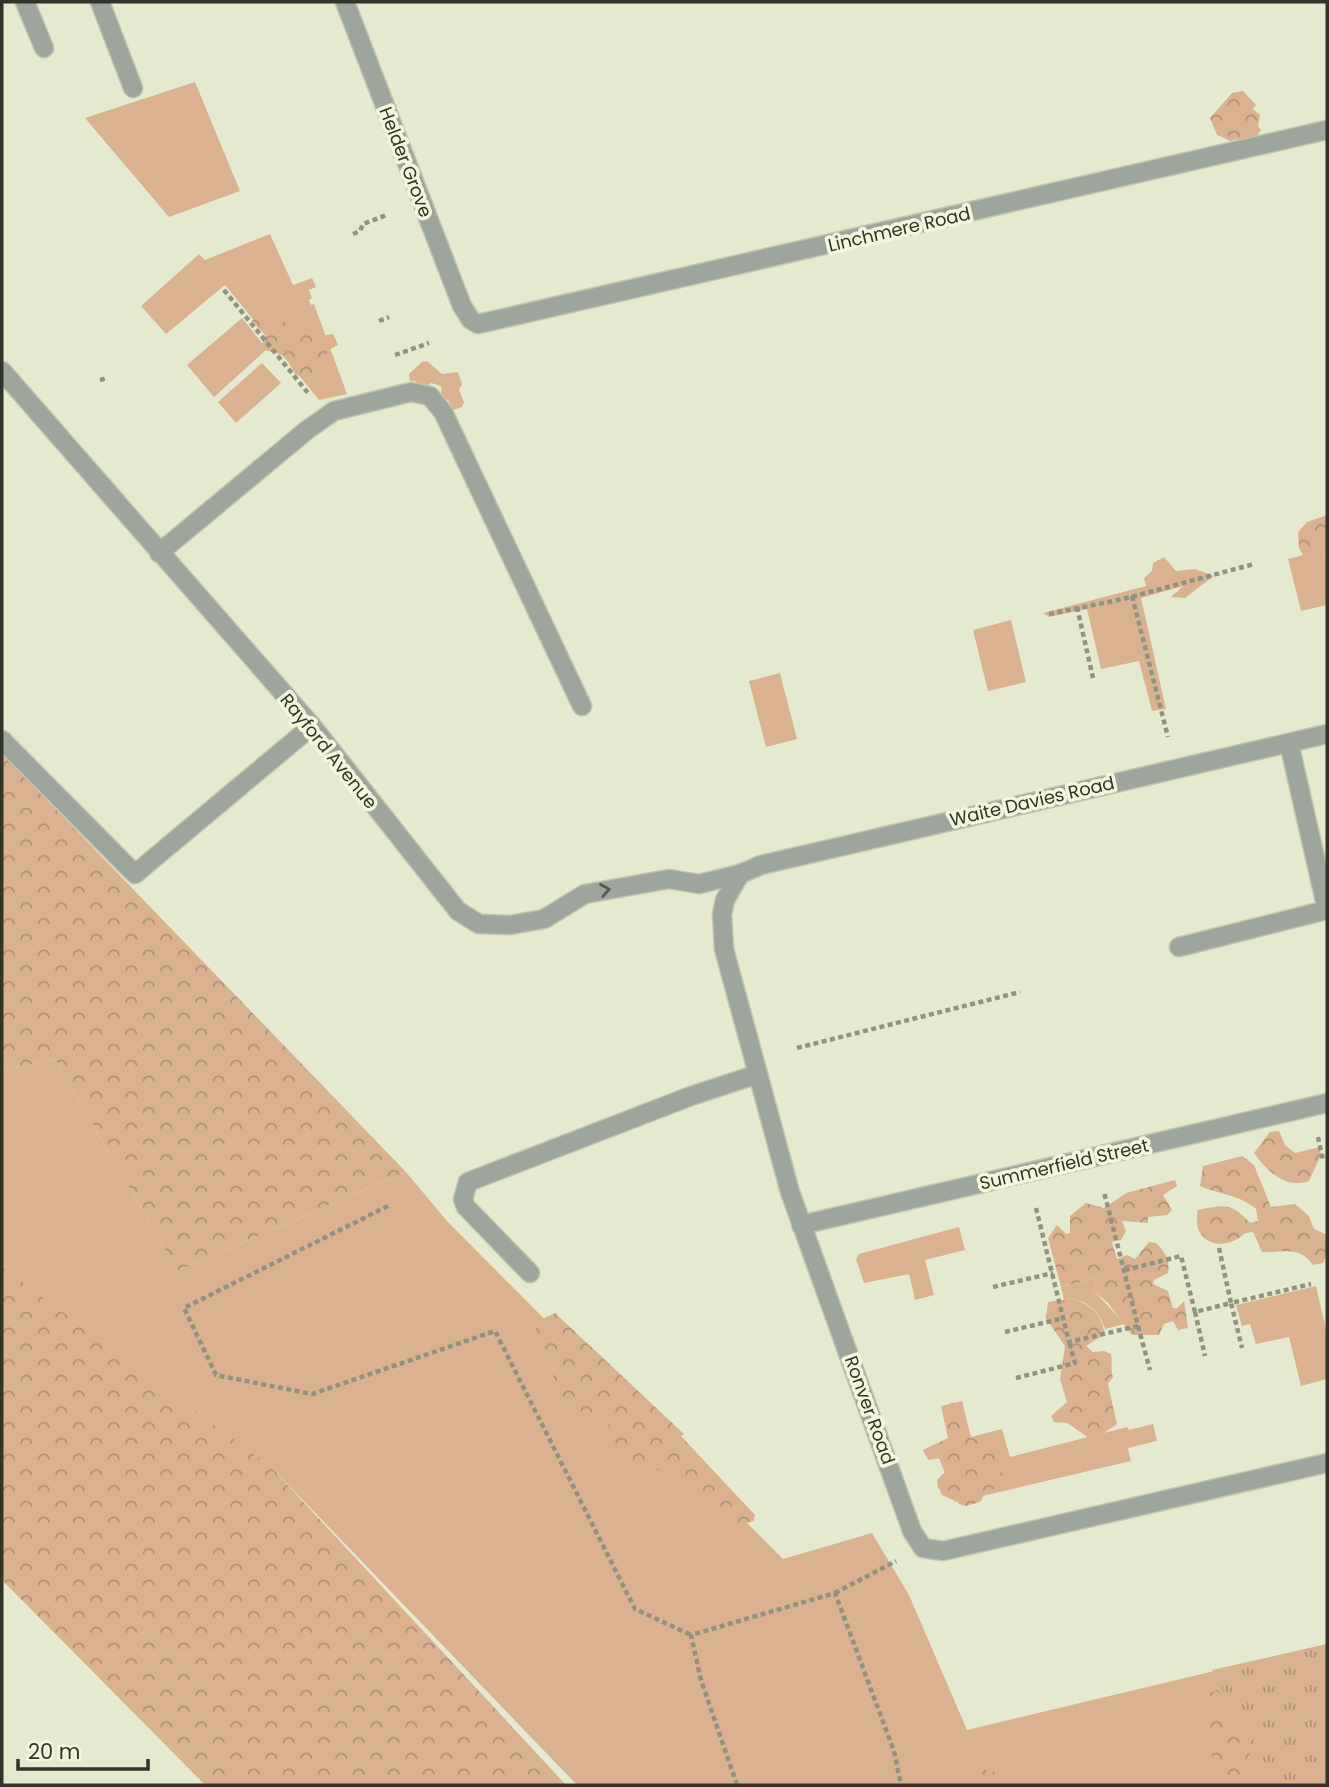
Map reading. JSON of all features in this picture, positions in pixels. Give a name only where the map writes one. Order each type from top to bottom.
[{"type":"street","points":[[25,2],[44,48]]},
{"type":"street","points":[[100,2],[133,88]]},
{"type":"street","name":"Helder Grove","points":[[345,2],[462,306],[471,320]]},
{"type":"street","name":"Linchmere Road","points":[[471,320],[490,323],[1327,130]]},
{"type":"street","name":"Rayford Avenue","points":[[2,371],[312,726],[458,911],[479,924],[510,925],[544,919],[585,894],[669,879],[699,884],[740,874]]},
{"type":"street","points":[[159,553],[326,416],[369,401],[411,392],[430,396],[443,412],[582,706]]},
{"type":"street","points":[[2,740],[135,874],[312,726]]},
{"type":"street","name":"Waite Davies Road","points":[[740,874],[761,865],[844,845],[1327,734]]},
{"type":"street","points":[[1179,947],[1327,910],[1289,743]]},
{"type":"street","name":"Ronver Road","points":[[740,874],[725,900],[720,927],[758,1074],[802,1225],[869,1404],[912,1531],[923,1548]]},
{"type":"street","points":[[530,1273],[466,1207],[463,1199],[468,1182],[691,1096],[758,1074]]},
{"type":"street","name":"Summerfield Street","points":[[802,1225],[1327,1103]]},
{"type":"street","points":[[923,1548],[943,1551],[1327,1462]]},
{"type":"path","points":[[353,234],[360,231],[363,224],[387,215]]},
{"type":"path","points":[[224,290],[326,416]]},
{"type":"path","points":[[379,321],[389,317]]},
{"type":"path","points":[[395,355],[429,343]]},
{"type":"path","points":[[100,380],[107,378]]},
{"type":"path","points":[[1049,614],[1132,596],[1254,564]]},
{"type":"path","points":[[1132,596],[1168,737]]},
{"type":"path","points":[[1089,605],[1091,613]]},
{"type":"path","points":[[1077,607],[1093,678]]},
{"type":"path","points":[[797,1048],[1020,992]]},
{"type":"path","points":[[1317,1133],[1323,1160]]},
{"type":"path","points":[[1104,1192],[1150,1370]]},
{"type":"path","points":[[388,1206],[184,1308],[216,1375],[312,1394],[495,1331],[635,1609],[691,1635],[835,1593],[923,1548]]},
{"type":"path","points":[[1016,1378],[1075,1363],[1036,1208]]},
{"type":"path","points":[[1219,1248],[1242,1348]]},
{"type":"path","points":[[1124,1270],[1181,1256],[1205,1356]]},
{"type":"path","points":[[993,1287],[1053,1273]]},
{"type":"path","points":[[1195,1312],[1311,1284]]},
{"type":"path","points":[[1005,1332],[1064,1318]]},
{"type":"path","points":[[1069,1342],[1138,1326]]},
{"type":"path","points":[[835,1593],[894,1751],[901,1785]]},
{"type":"path","points":[[691,1635],[701,1680],[737,1785]]},
{"type":"green space","points":[[195,82],[240,191],[169,217],[85,118]]},
{"type":"green space","points":[[1243,91],[1256,105],[1253,109],[1260,115],[1258,126],[1261,130],[1254,140],[1241,143],[1237,139],[1230,141],[1217,135],[1210,118],[1232,93]]},
{"type":"green space","points":[[270,234],[293,285],[312,278],[316,287],[309,290],[312,298],[309,300],[311,305],[314,304],[347,394],[319,400],[225,285],[166,334],[141,306],[199,254],[205,260]]},
{"type":"green space","points":[[259,314],[271,325],[285,321],[287,339],[295,342],[311,331],[315,331],[316,336],[333,334],[338,345],[327,351],[328,366],[321,373],[321,379],[313,383],[295,374],[285,356],[265,350],[262,345],[265,335],[252,321]]},
{"type":"green space","points":[[242,318],[267,349],[214,397],[187,365]]},
{"type":"green space","points":[[427,361],[442,374],[458,372],[462,384],[459,390],[464,402],[462,407],[453,410],[448,400],[442,398],[441,386],[431,383],[421,390],[415,381],[410,381],[409,374],[422,362]]},
{"type":"green space","points":[[262,363],[281,383],[236,423],[218,402]]},
{"type":"green space","points":[[1327,515],[1327,554],[1310,559],[1304,557],[1299,548],[1298,532],[1307,522]]},
{"type":"green space","points":[[1327,549],[1327,605],[1301,611],[1288,559]]},
{"type":"green space","points":[[1164,557],[1176,571],[1195,569],[1214,576],[1185,598],[1171,597],[1183,586],[1141,598],[1166,709],[1152,711],[1139,661],[1101,669],[1087,609],[1049,617],[1043,613],[1146,586],[1144,578],[1152,571],[1153,563]]},
{"type":"green space","points":[[1011,620],[1026,682],[988,691],[973,630]]},
{"type":"green space","points":[[780,673],[797,739],[766,747],[749,681]]},
{"type":"green space","points":[[2,754],[406,1172],[177,1271],[55,1059],[2,1071]]},
{"type":"green space","points":[[55,1059],[177,1271],[406,1172],[447,1221],[783,1559],[872,1533],[909,1595],[967,1730],[1327,1644],[1327,1785],[577,1785],[272,1468],[2,1268],[2,1071]]},
{"type":"green space","points":[[1279,1131],[1285,1145],[1295,1153],[1320,1147],[1321,1155],[1309,1181],[1285,1181],[1265,1167],[1254,1153],[1270,1132]]},
{"type":"green space","points":[[1242,1156],[1254,1165],[1271,1207],[1295,1204],[1309,1216],[1314,1229],[1327,1235],[1327,1256],[1323,1263],[1313,1265],[1296,1252],[1262,1252],[1253,1232],[1219,1244],[1204,1237],[1197,1221],[1198,1210],[1227,1207],[1238,1211],[1250,1223],[1258,1221],[1256,1209],[1249,1204],[1200,1186],[1203,1166]]},
{"type":"green space","points":[[1175,1180],[1177,1186],[1163,1195],[1172,1210],[1167,1215],[1148,1217],[1148,1223],[1122,1221],[1126,1231],[1121,1240],[1112,1242],[1117,1259],[1127,1255],[1135,1259],[1149,1242],[1156,1243],[1165,1253],[1168,1273],[1154,1280],[1153,1284],[1168,1291],[1173,1308],[1177,1308],[1184,1301],[1188,1328],[1178,1330],[1173,1321],[1164,1324],[1159,1335],[1132,1335],[1108,1303],[1094,1291],[1096,1285],[1093,1279],[1061,1287],[1048,1238],[1057,1225],[1066,1234],[1070,1233],[1070,1216],[1086,1203],[1104,1208],[1126,1193]]},
{"type":"green space","points":[[959,1227],[965,1250],[925,1260],[934,1295],[915,1300],[909,1274],[864,1283],[856,1259],[859,1254]]},
{"type":"green space","points":[[2,1267],[272,1468],[566,1785],[205,1785],[2,1580]]},
{"type":"green space","points":[[1093,1279],[1096,1286],[1094,1291],[1125,1324],[1105,1329],[1090,1306],[1078,1301],[1064,1300],[1061,1287]]},
{"type":"green space","points":[[1316,1286],[1327,1334],[1327,1379],[1301,1386],[1289,1337],[1256,1344],[1250,1324],[1242,1326],[1236,1305]]},
{"type":"green space","points":[[1070,1299],[1094,1310],[1103,1327],[1105,1334],[1086,1346],[1093,1352],[1104,1351],[1112,1357],[1113,1377],[1108,1384],[1117,1424],[1101,1435],[1089,1438],[1067,1423],[1054,1422],[1051,1416],[1067,1402],[1060,1379],[1065,1346],[1046,1318],[1048,1302]]},
{"type":"green space","points":[[555,1313],[684,1434],[681,1436],[755,1515],[754,1521],[737,1524],[714,1519],[668,1475],[615,1458],[607,1419],[573,1409],[557,1392],[552,1361],[535,1331],[539,1321]]},
{"type":"green space","points":[[962,1401],[971,1437],[1002,1429],[1010,1457],[1127,1427],[1129,1430],[1153,1424],[1157,1441],[1128,1448],[1131,1461],[957,1502],[942,1495],[937,1483],[947,1478],[939,1458],[928,1460],[925,1452],[950,1445],[941,1406]]},
{"type":"green space","points":[[952,1402],[963,1408],[970,1438],[990,1440],[996,1446],[1001,1458],[987,1466],[1003,1473],[1007,1483],[986,1492],[980,1502],[966,1506],[959,1504],[952,1492],[938,1488],[937,1480],[945,1472],[940,1459],[926,1456],[923,1450],[948,1438],[943,1414]]},
{"type":"green space","points":[[1327,1644],[1327,1785],[1273,1785],[1212,1670]]},
{"type":"green space","points":[[1218,1690],[1265,1785],[1203,1785],[1212,1759],[1204,1695]]},
{"type":"green space","points":[[981,1769],[1007,1775],[1017,1785],[965,1785]]}]
